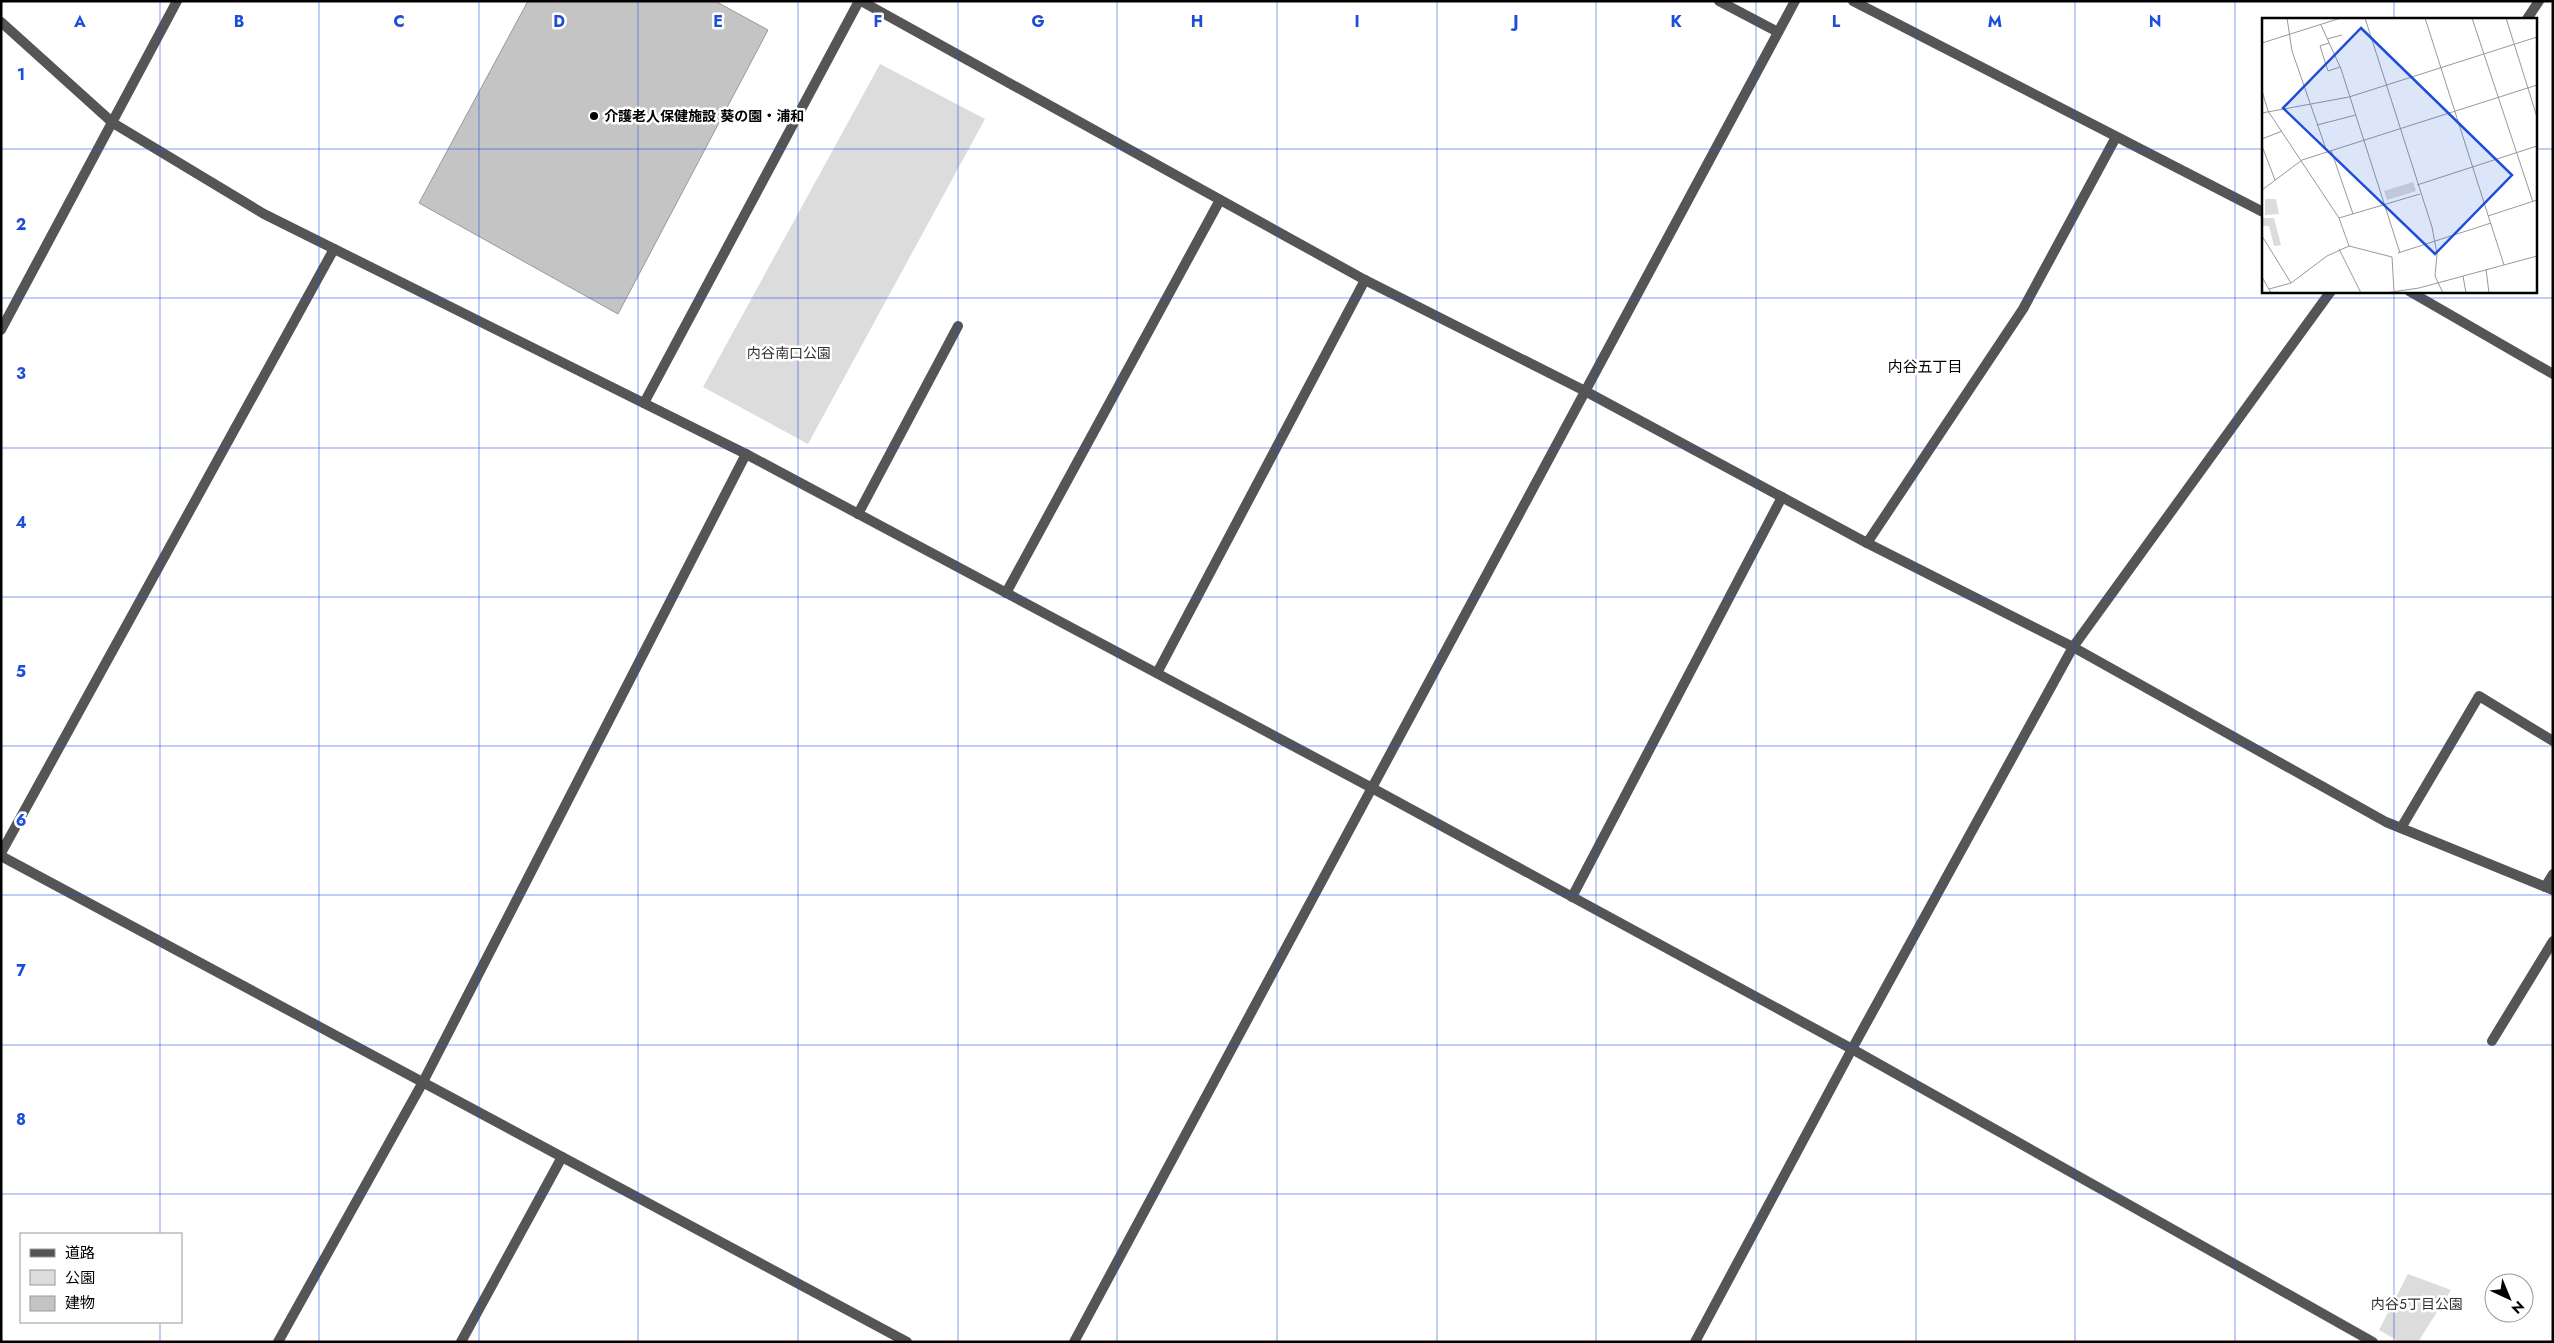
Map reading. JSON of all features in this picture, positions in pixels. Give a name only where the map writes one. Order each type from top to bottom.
[{"type":"street","points":[[1,330],[177,1]]},
{"type":"street","points":[[644,403],[860,1],[1365,280],[1585,391],[1867,543],[2073,647],[2386,822],[2549,888],[2553,874]]},
{"type":"street","points":[[1719,1],[1778,32]]},
{"type":"street","points":[[1074,1342],[1795,1]]},
{"type":"street","points":[[1853,1],[2262,211]]},
{"type":"street","points":[[2528,18],[2539,1]]},
{"type":"street","points":[[1,22],[113,123],[264,214],[746,454],[1372,788],[1852,1049],[2372,1342]]},
{"type":"street","points":[[1867,543],[2023,309],[2116,137]]},
{"type":"street","points":[[1006,593],[1220,200]]},
{"type":"street","points":[[334,249],[1,855],[907,1342]]},
{"type":"street","points":[[1157,673],[1365,280]]},
{"type":"street","points":[[1695,1342],[1852,1049],[2073,647],[2330,292]]},
{"type":"street","points":[[2411,292],[2553,374]]},
{"type":"street","points":[[858,514],[958,326]]},
{"type":"street","points":[[278,1342],[423,1082],[746,454]]},
{"type":"street","points":[[1572,897],[1782,497]]},
{"type":"street","points":[[2401,828],[2479,696],[2553,741]]},
{"type":"street","points":[[2492,1041],[2553,941]]},
{"type":"street","points":[[462,1342],[562,1156]]},
{"type":"green space","name":"内谷南口公園","points":[[880,64],[985,119],[808,444],[703,387]]},
{"type":"green space","name":"内谷5丁目公園","points":[[2408,1274],[2451,1290],[2418,1342],[2400,1342],[2379,1330]]},
{"type":"building","name":"介護老人保健施設 葵の園・浦和","points":[[528,1],[715,1],[768,30],[618,314],[419,203]]},
{"type":"place","name":"介護老人保健施設 葵の園・浦和","points":[[594,116]]},
{"type":"district","name":"内谷五丁目","points":[[1925,367]]}]
